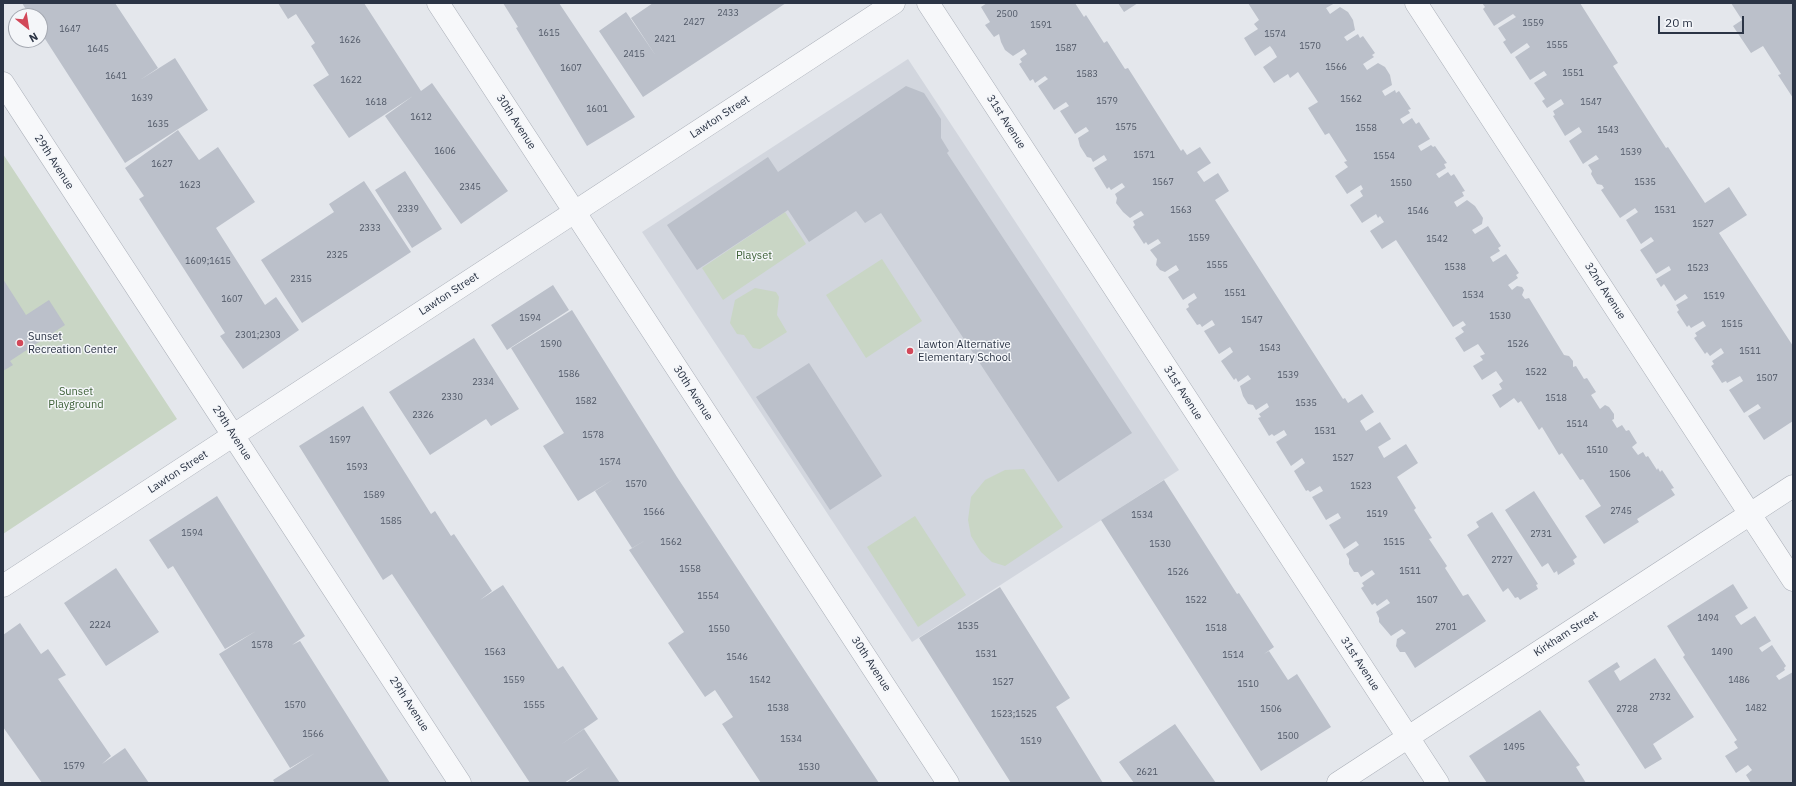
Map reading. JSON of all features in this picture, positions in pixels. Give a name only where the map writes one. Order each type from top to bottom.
[{"type":"street","name":"30th Avenue","points":[[438,3],[948,783]]},
{"type":"street","name":"Lawton Street","points":[[3,586],[894,3]]},
{"type":"street","name":"31st Avenue","points":[[928,3],[1438,783]]},
{"type":"street","name":"32nd Avenue","points":[[1416,3],[1793,580]]},
{"type":"street","name":"29th Avenue","points":[[3,84],[460,783]]},
{"type":"street","name":"Kirkham Street","points":[[1338,783],[1793,486]]},
{"type":"shaded area","name":"Lawton Alternative Elementary School","points":[[908,59],[1179,470],[912,642],[642,232]]},
{"type":"green space","name":"Sunset Playground","points":[[3,154],[177,419],[3,534]]},
{"type":"green space","name":"Playset","points":[[785,212],[806,244],[723,300],[702,268]]},
{"type":"green space","points":[[882,259],[922,321],[866,358],[826,295]]},
{"type":"green space","name":"Playset","points":[[755,288],[776,292],[779,297],[777,315],[787,332],[760,349],[753,348],[744,335],[737,334],[730,323],[735,300]]},
{"type":"green space","points":[[1024,469],[1063,527],[1005,566],[992,562],[981,552],[971,536],[968,520],[971,497],[985,480],[1005,470]]},
{"type":"green space","points":[[915,516],[966,595],[918,627],[867,547]]},
{"type":"building","points":[[22,3],[115,3],[158,68],[140,80],[175,58],[208,110],[125,163],[48,43],[48,8],[25,8]]},
{"type":"building","points":[[278,3],[364,3],[421,91],[432,83],[508,191],[461,224],[385,116],[413,96],[349,138],[313,85],[329,75],[311,46],[315,43],[296,14],[288,19]]},
{"type":"building","points":[[503,3],[559,3],[635,117],[587,146],[516,28],[518,27]]},
{"type":"building","points":[[653,3],[786,3],[643,97],[599,31],[626,12],[656,56],[631,18]]},
{"type":"building","points":[[987,3],[1075,3],[1084,17],[1086,15],[1104,43],[1107,41],[1125,69],[1128,68],[1181,151],[1183,149],[1187,155],[1200,147],[1211,163],[1197,172],[1204,182],[1218,173],[1229,191],[1215,200],[1343,399],[1345,398],[1348,403],[1362,394],[1374,412],[1360,421],[1366,431],[1380,422],[1391,439],[1378,447],[1384,458],[1406,444],[1418,463],[1397,477],[1416,508],[1414,510],[1432,538],[1429,539],[1447,566],[1445,568],[1463,596],[1468,594],[1486,621],[1415,668],[1405,652],[1400,652],[1396,646],[1397,639],[1406,633],[1402,629],[1391,636],[1379,622],[1376,612],[1390,603],[1387,599],[1377,606],[1375,603],[1372,605],[1361,588],[1364,586],[1362,583],[1375,574],[1372,570],[1361,577],[1358,572],[1354,572],[1349,564],[1349,559],[1346,554],[1359,545],[1356,541],[1344,549],[1329,525],[1341,518],[1338,513],[1326,520],[1312,497],[1323,491],[1320,486],[1310,492],[1308,490],[1306,491],[1294,471],[1305,463],[1302,458],[1291,466],[1276,442],[1287,435],[1284,430],[1274,436],[1272,434],[1269,436],[1258,418],[1261,417],[1259,414],[1269,407],[1267,403],[1256,410],[1253,405],[1248,404],[1243,396],[1240,386],[1251,379],[1248,375],[1238,382],[1236,378],[1234,380],[1221,361],[1233,352],[1230,347],[1219,354],[1204,331],[1215,325],[1212,320],[1202,327],[1200,324],[1197,325],[1186,309],[1189,307],[1188,304],[1197,298],[1194,293],[1183,300],[1168,277],[1179,270],[1176,265],[1165,272],[1160,270],[1156,265],[1157,259],[1150,250],[1161,243],[1158,239],[1148,245],[1146,242],[1144,244],[1133,227],[1135,225],[1133,221],[1144,215],[1141,211],[1130,218],[1123,212],[1116,203],[1117,198],[1115,194],[1125,187],[1122,183],[1111,190],[1109,187],[1107,189],[1094,168],[1107,160],[1104,155],[1093,162],[1091,158],[1087,157],[1080,146],[1078,138],[1089,131],[1086,127],[1075,134],[1060,111],[1069,106],[1066,102],[1054,110],[1038,86],[1048,79],[1045,76],[1035,83],[1033,79],[1030,81],[1019,64],[1022,62],[1020,59],[1027,54],[1024,49],[1013,56],[1005,50],[999,34],[994,37],[985,25],[990,22],[981,7]]},
{"type":"building","points":[[1118,3],[1138,3],[1124,12]]},
{"type":"building","points":[[1248,3],[1335,3],[1326,8],[1330,14],[1340,7],[1348,12],[1353,20],[1355,30],[1344,37],[1347,41],[1358,34],[1360,38],[1363,36],[1375,53],[1372,55],[1374,57],[1363,64],[1367,70],[1378,63],[1385,67],[1390,75],[1392,85],[1382,91],[1385,96],[1395,90],[1396,93],[1399,91],[1411,109],[1408,110],[1410,113],[1400,119],[1403,124],[1412,118],[1416,124],[1419,122],[1430,139],[1418,146],[1421,151],[1431,145],[1433,147],[1435,146],[1447,163],[1444,164],[1446,168],[1436,174],[1439,178],[1448,172],[1451,176],[1454,174],[1465,191],[1462,192],[1464,196],[1454,202],[1457,207],[1467,200],[1475,206],[1483,218],[1482,224],[1472,230],[1475,234],[1488,226],[1501,246],[1498,248],[1500,251],[1490,257],[1493,262],[1506,254],[1519,273],[1516,275],[1518,278],[1508,285],[1512,290],[1517,286],[1522,287],[1524,290],[1522,295],[1525,299],[1529,298],[1564,355],[1569,356],[1573,361],[1573,367],[1576,366],[1584,379],[1587,378],[1596,392],[1591,395],[1600,409],[1605,405],[1609,407],[1614,414],[1614,419],[1612,420],[1617,428],[1622,425],[1626,431],[1629,430],[1637,443],[1632,447],[1638,455],[1643,452],[1646,457],[1648,456],[1657,470],[1658,468],[1660,472],[1662,470],[1674,488],[1671,489],[1675,495],[1637,519],[1639,522],[1604,544],[1585,516],[1601,506],[1583,479],[1580,480],[1562,453],[1559,455],[1542,427],[1539,430],[1521,401],[1518,403],[1514,398],[1500,408],[1492,395],[1502,389],[1499,384],[1503,381],[1496,371],[1482,380],[1473,366],[1483,360],[1480,356],[1485,354],[1478,344],[1464,352],[1455,338],[1464,332],[1461,328],[1466,325],[1463,321],[1453,327],[1396,240],[1382,249],[1370,231],[1384,222],[1380,216],[1378,218],[1376,214],[1362,223],[1350,205],[1363,196],[1360,191],[1363,189],[1361,185],[1347,194],[1335,176],[1348,167],[1344,162],[1347,161],[1329,133],[1325,135],[1308,108],[1318,102],[1298,72],[1290,78],[1288,74],[1274,83],[1263,67],[1277,57],[1273,50],[1270,46],[1255,56],[1244,38],[1258,29],[1254,24],[1259,20]]},
{"type":"building","points":[[1482,3],[1580,3],[1618,63],[1613,66],[1666,148],[1668,147],[1705,203],[1729,187],[1747,215],[1719,233],[1793,346],[1793,421],[1764,440],[1748,416],[1761,408],[1758,404],[1744,413],[1729,390],[1743,381],[1740,376],[1727,383],[1726,381],[1722,383],[1711,366],[1714,364],[1712,361],[1724,353],[1721,348],[1710,356],[1707,352],[1705,354],[1694,338],[1697,336],[1695,333],[1706,326],[1703,321],[1691,328],[1689,325],[1687,327],[1677,312],[1679,310],[1676,305],[1688,298],[1685,294],[1675,301],[1664,284],[1661,287],[1656,279],[1671,270],[1669,266],[1656,274],[1640,250],[1654,241],[1651,237],[1641,244],[1626,220],[1638,212],[1635,208],[1620,218],[1601,190],[1604,188],[1602,185],[1597,184],[1591,174],[1592,171],[1588,165],[1599,159],[1596,155],[1583,164],[1569,141],[1582,132],[1579,127],[1565,136],[1553,116],[1555,115],[1553,111],[1564,104],[1561,99],[1547,108],[1542,101],[1545,99],[1534,83],[1547,75],[1544,71],[1530,80],[1515,57],[1530,47],[1527,43],[1511,54],[1503,42],[1506,40],[1498,28],[1516,17],[1513,14],[1494,26],[1483,9],[1485,7]]},
{"type":"building","points":[[1731,3],[1793,3],[1793,98],[1778,75],[1781,74],[1763,46],[1751,53],[1733,26],[1742,20]]},
{"type":"building","points":[[906,86],[924,93],[941,119],[941,138],[949,151],[947,153],[1132,433],[1058,482],[881,213],[865,223],[856,211],[809,242],[788,210],[697,270],[667,225],[768,157],[778,172]]},
{"type":"building","points":[[178,130],[199,160],[218,147],[255,202],[216,228],[265,305],[276,297],[299,330],[243,369],[220,336],[225,333],[139,199],[144,196],[125,168]]},
{"type":"building","points":[[405,171],[442,229],[412,248],[375,190]]},
{"type":"building","points":[[364,181],[411,252],[302,323],[261,260],[334,212],[329,204]]},
{"type":"building","name":"Sunset Recreation Center","points":[[3,279],[26,315],[49,300],[65,325],[10,361],[13,365],[3,371]]},
{"type":"building","points":[[553,285],[569,310],[507,350],[491,325]]},
{"type":"building","points":[[572,310],[677,477],[879,783],[761,783],[722,724],[733,717],[715,690],[705,697],[668,643],[684,632],[629,550],[646,540],[632,548],[595,491],[614,479],[578,501],[543,446],[564,433],[511,348]]},
{"type":"building","points":[[474,338],[519,409],[491,426],[486,419],[430,455],[389,392]]},
{"type":"building","points":[[809,363],[882,476],[830,510],[756,397]]},
{"type":"building","points":[[363,406],[431,514],[435,511],[451,536],[454,534],[492,591],[480,600],[503,585],[558,669],[563,666],[598,719],[559,746],[584,729],[620,783],[566,783],[589,767],[564,783],[530,783],[392,574],[383,580],[299,446]]},
{"type":"building","points":[[1164,480],[1237,594],[1239,593],[1274,647],[1264,654],[1269,651],[1288,680],[1297,674],[1331,727],[1261,771],[1101,520]]},
{"type":"building","points":[[1534,491],[1577,557],[1573,560],[1575,564],[1558,575],[1557,571],[1554,573],[1548,563],[1542,567],[1505,510]]},
{"type":"building","points":[[217,496],[305,636],[292,645],[300,641],[390,783],[275,783],[273,780],[315,753],[290,768],[219,654],[256,631],[225,649],[173,566],[168,569],[149,540]]},
{"type":"building","points":[[1492,512],[1538,584],[1536,585],[1538,589],[1520,600],[1518,597],[1515,598],[1508,588],[1503,592],[1467,535],[1479,527],[1476,522]]},
{"type":"building","points":[[116,568],[159,632],[106,666],[64,603]]},
{"type":"building","points":[[1733,584],[1748,608],[1735,616],[1738,621],[1741,625],[1755,616],[1771,641],[1759,648],[1762,652],[1772,645],[1786,666],[1784,668],[1785,670],[1776,676],[1779,680],[1793,672],[1793,783],[1751,783],[1746,775],[1752,770],[1748,765],[1736,773],[1725,756],[1738,748],[1734,742],[1737,740],[1683,657],[1685,655],[1667,626]]},
{"type":"building","points":[[1000,587],[1070,698],[1056,707],[1103,783],[1011,783],[919,638]]},
{"type":"building","points":[[20,623],[41,654],[48,649],[66,675],[58,679],[111,756],[102,764],[125,748],[149,783],[42,783],[3,727],[3,635]]},
{"type":"building","points":[[1655,658],[1694,717],[1653,744],[1662,759],[1645,769],[1588,681],[1617,662],[1620,667],[1614,671],[1620,681]]},
{"type":"building","points":[[1540,710],[1580,765],[1576,767],[1586,783],[1487,783],[1469,756]]},
{"type":"building","points":[[1175,724],[1216,783],[1134,783],[1119,762]]},
{"type":"place","name":"Sunset Recreation Center","points":[[20,343]]},
{"type":"place","name":"Lawton Alternative Elementary School","points":[[910,351]]}]
